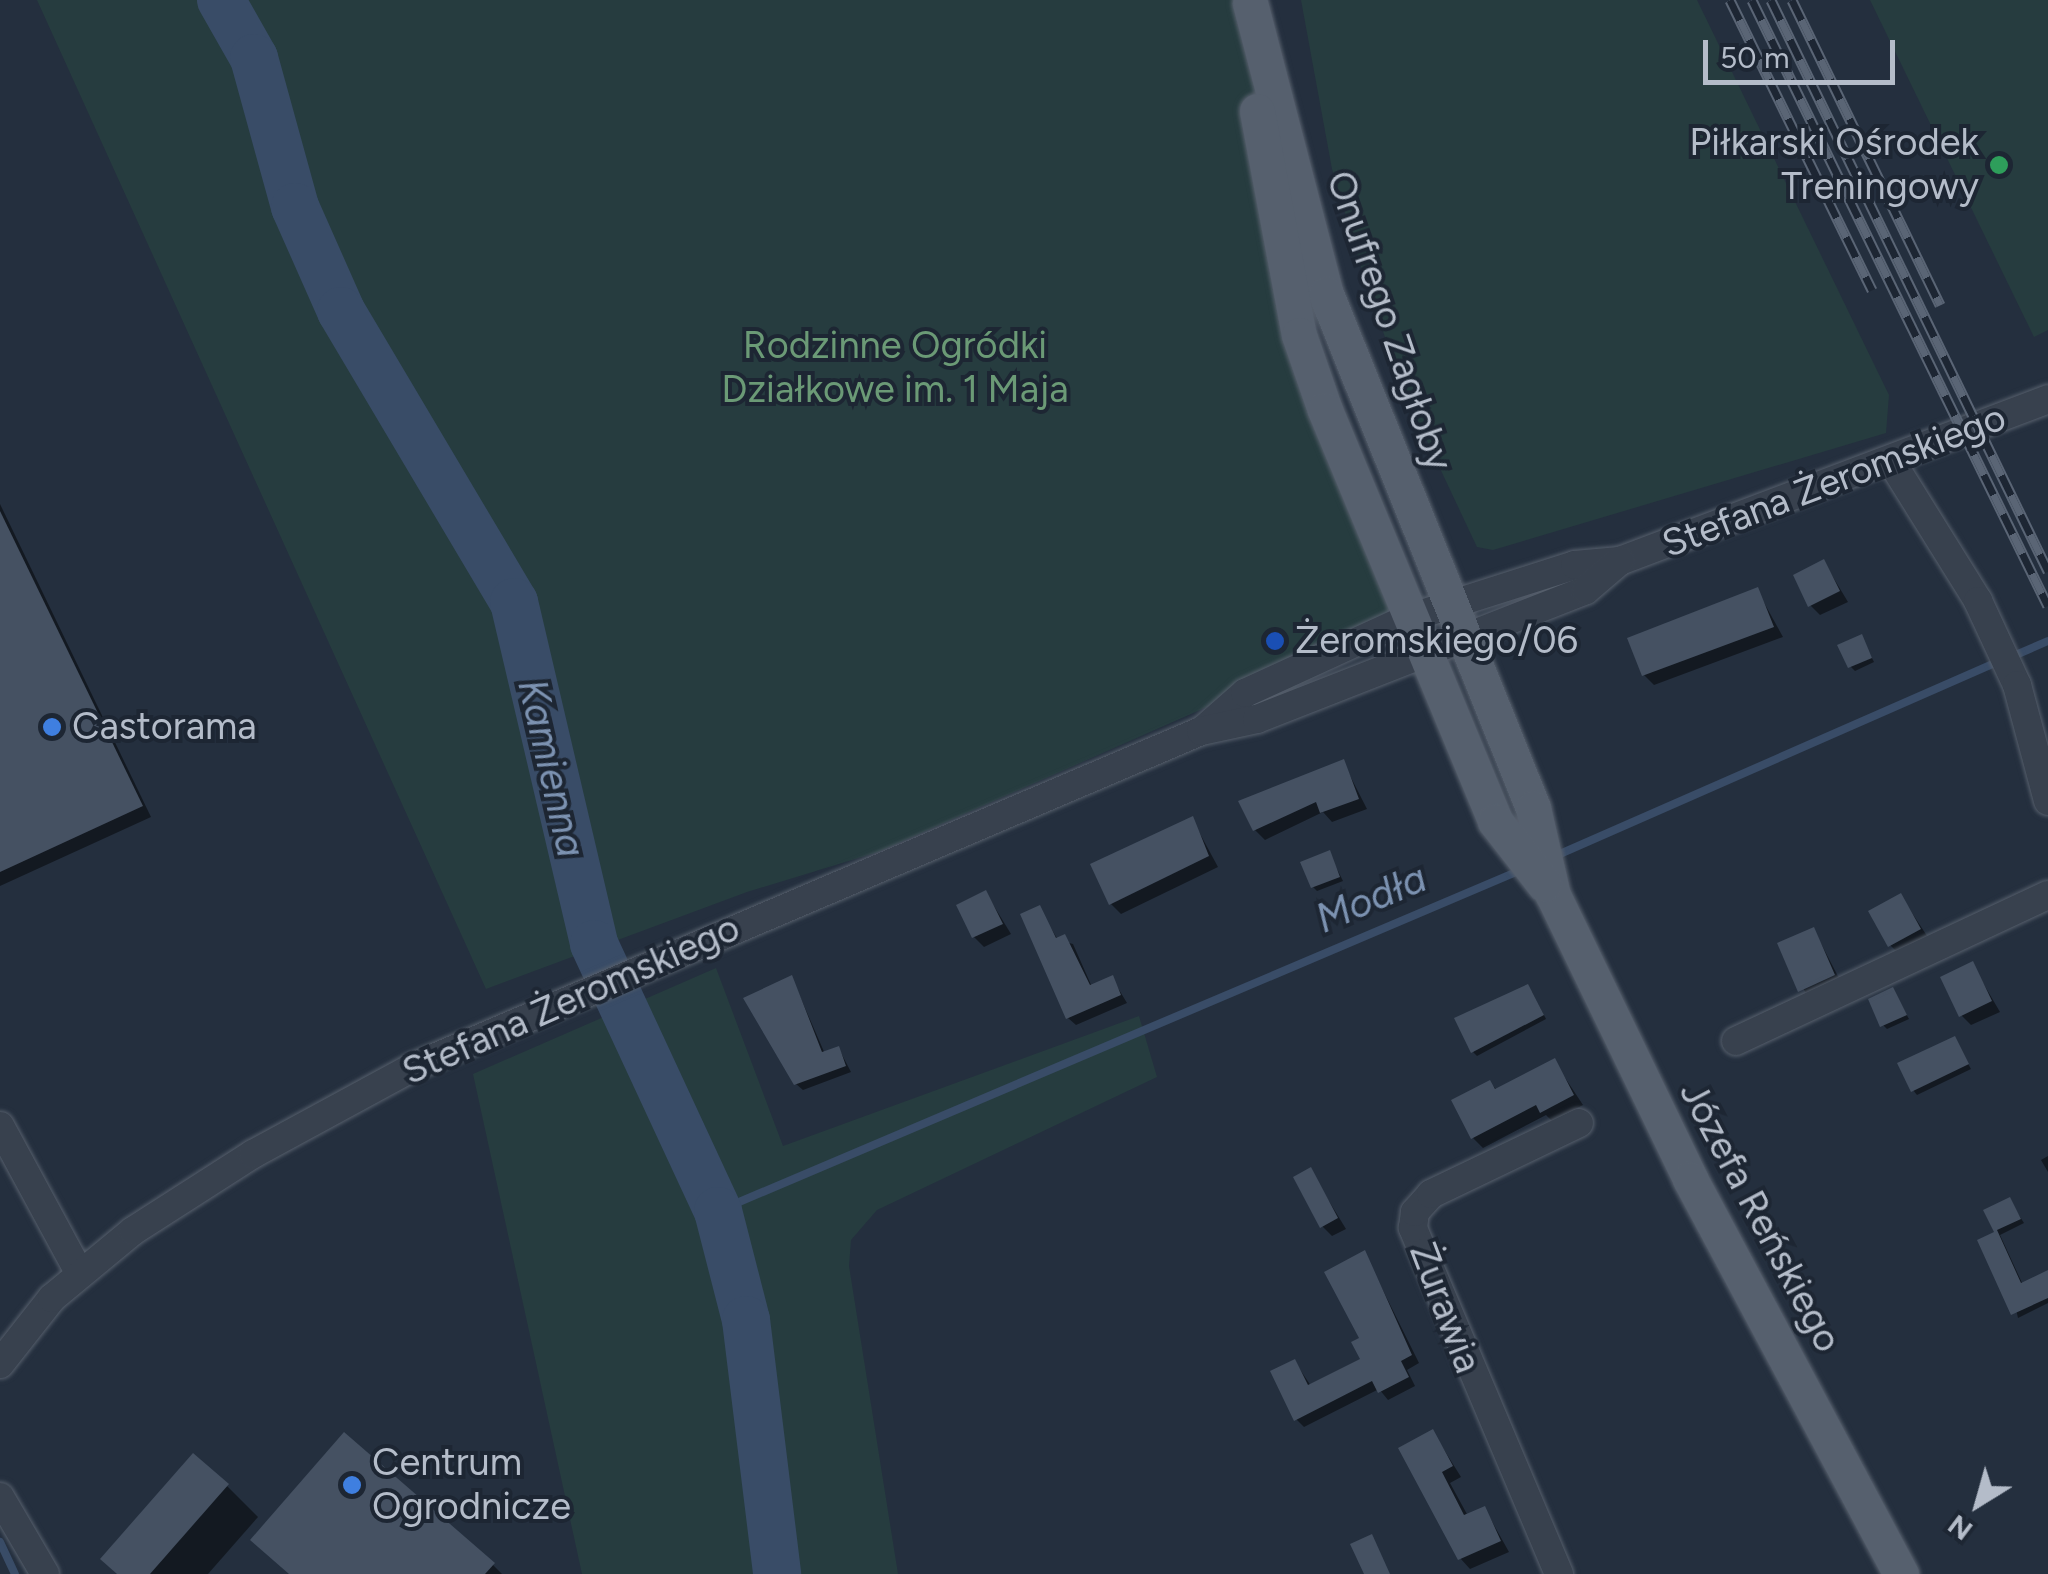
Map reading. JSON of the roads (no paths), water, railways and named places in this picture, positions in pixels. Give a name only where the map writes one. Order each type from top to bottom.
[{"type":"main road","name":"Onufrego Zagłoby","points":[[1250,2],[1326,294],[1448,604]]},
{"type":"main road","name":"Onufrego Zagłoby","points":[[1250,2],[1266,176],[1298,335],[1409,618]]},
{"type":"main road","name":"Józefa Reńskiego","points":[[1448,604],[1532,808],[1553,895],[1684,1166],[1901,1574]]},
{"type":"main road","name":"Józefa Reńskiego","points":[[1409,618],[1495,821],[1553,895]]},
{"type":"street","name":"Stefana Żeromskiego","points":[[1201,731],[1245,693],[1409,618],[1575,565],[1620,561],[2048,399]]},
{"type":"street","points":[[1891,461],[1993,633],[2017,685],[2048,801]]},
{"type":"street","name":"Stefana Żeromskiego","points":[[0,1364],[79,1272],[210,1180],[336,1105],[526,1015],[1201,731],[1258,719],[1586,590],[1620,561]]},
{"type":"street","points":[[1736,1041],[2048,896]]},
{"type":"street","name":"Żurawia","points":[[1560,1574],[1413,1228],[1416,1212],[1432,1194],[1579,1123]]},
{"type":"street","points":[[0,1126],[79,1272]]},
{"type":"street","points":[[0,1497],[45,1574]]},
{"type":"waterway","name":"Kamienna","points":[[221,0],[254,58],[295,207],[341,311],[514,602],[594,944],[718,1211],[746,1320],[777,1574]]},
{"type":"waterway","name":"Modła","points":[[2011,657],[2048,641]]},
{"type":"waterway","name":"Modła","points":[[1553,857],[1998,662]]},
{"type":"waterway","name":"Modła","points":[[718,1211],[1521,870]]},
{"type":"waterway","points":[[0,1542],[15,1574]]},
{"type":"railway","points":[[1730,0],[1872,290]]},
{"type":"railway","points":[[1752,0],[2048,606]]},
{"type":"railway","points":[[1771,0],[2048,571]]},
{"type":"railway","points":[[1792,0],[1940,305]]},
{"type":"place","name":"Piłkarski Ośrodek Treningowy","points":[[1999,165]]},
{"type":"place","name":"Żeromskiego/06","points":[[1275,641]]},
{"type":"place","name":"Castorama","points":[[52,727]]},
{"type":"place","name":"Centrum Ogrodnicze","points":[[352,1485]]},
{"type":"park label","name":"Rodzinne Ogródki Działkowe im. 1 Maja","points":[[895,368]]}]
